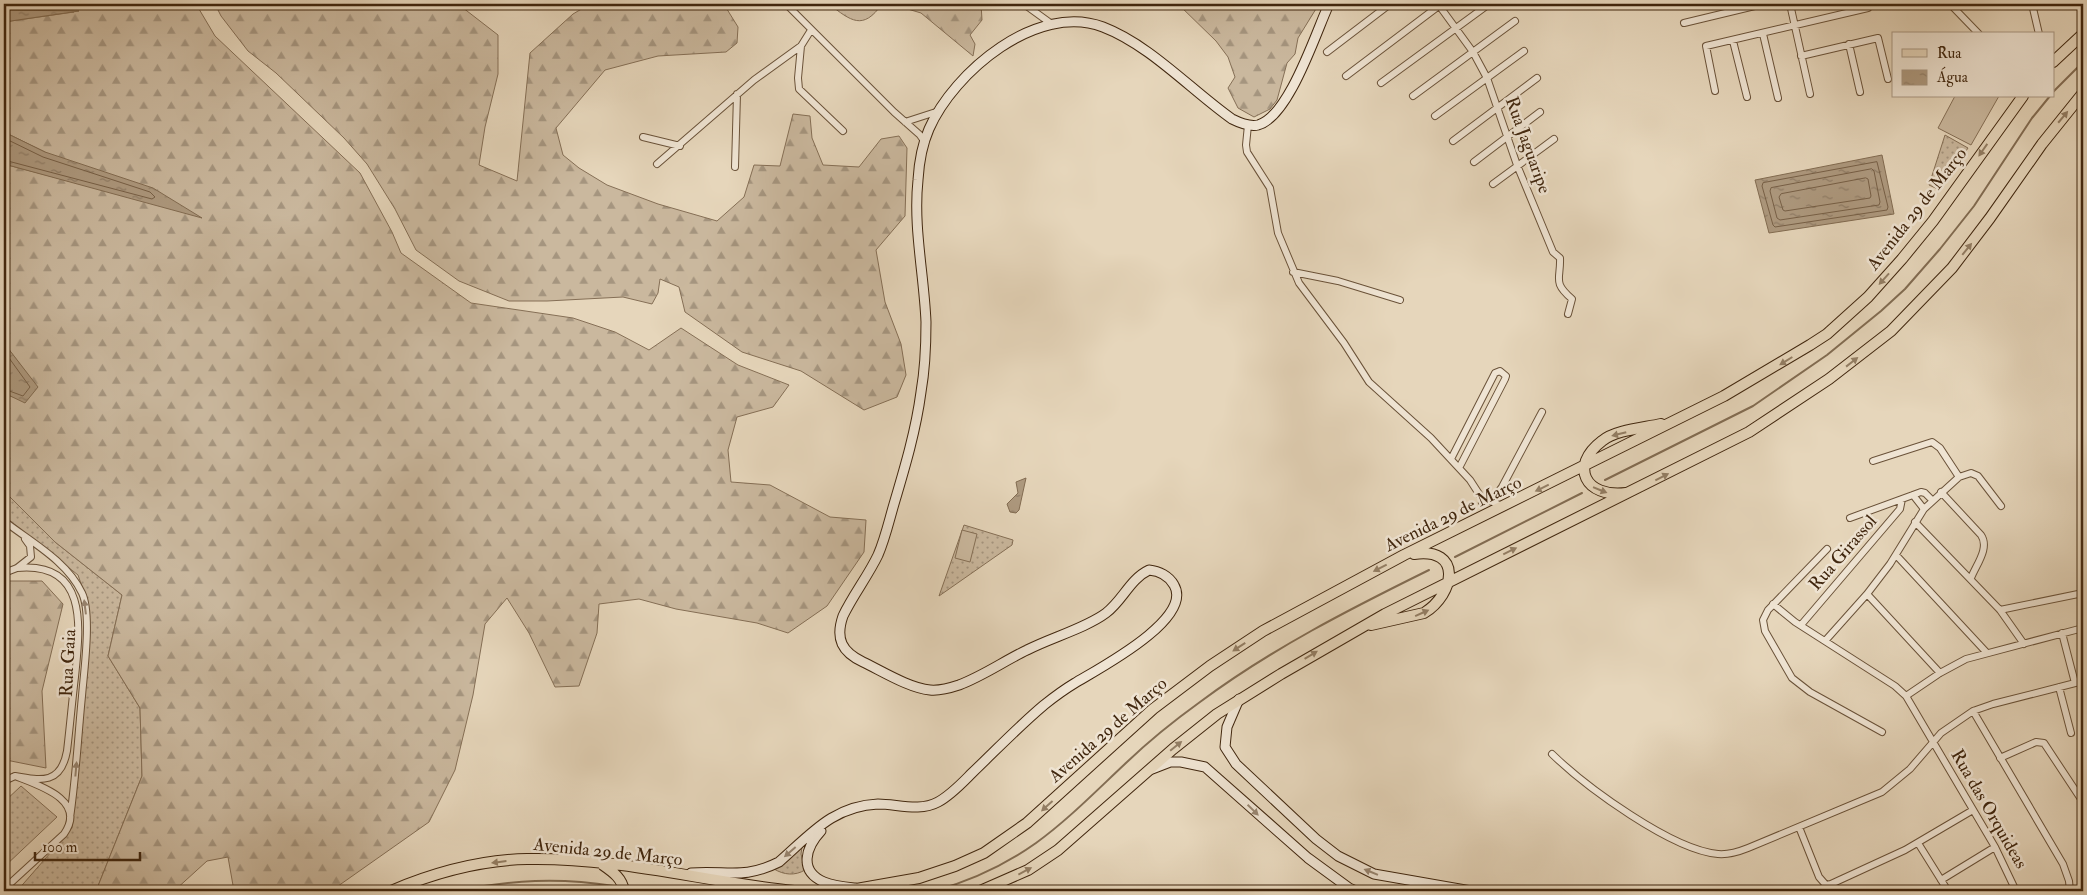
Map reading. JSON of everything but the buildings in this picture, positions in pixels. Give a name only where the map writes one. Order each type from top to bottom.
[{"type":"main road","points":[[679,874],[707,872],[744,874],[779,862],[833,816],[859,807],[893,804],[919,807],[937,803],[945,798],[1044,705],[1073,684],[1119,657],[1157,628],[1171,612],[1176,597],[1174,585],[1157,571],[1149,570],[1141,574],[1114,605],[1096,619],[1027,650],[960,684],[938,690],[922,689],[911,685],[860,661],[844,648],[840,639],[840,625],[848,605],[879,552],[908,455],[921,392],[925,358],[926,321],[916,204],[924,141],[939,110],[970,72],[994,51],[1035,30],[1053,25],[1089,23],[1102,26],[1122,36],[1156,59],[1224,113],[1241,124],[1256,125],[1268,120],[1283,103],[1291,90],[1329,4]]},
{"type":"main road","points":[[2054,61],[2083,34]]},
{"type":"main road","points":[[980,891],[1028,870],[1058,850],[1194,732],[1240,699],[1358,628],[1631,493],[1749,432],[1784,411],[1830,379],[1891,330],[1957,262],[2042,144],[2083,93]]},
{"type":"main road","name":"Avenida 29 de Março","points":[[845,891],[919,878],[968,861],[999,844],[1034,817],[1153,710],[1210,666],[1290,616],[1404,556],[1683,417],[1792,357],[1827,334],[1868,297],[1919,239],[2023,98]]},
{"type":"main road","points":[[1631,493],[1616,494],[1598,491],[1588,483],[1585,466],[1596,447],[1610,436],[1683,417]]},
{"type":"main road","points":[[1358,628],[1424,613],[1438,602],[1449,583],[1449,568],[1440,557],[1425,552],[1404,556]]},
{"type":"main road","points":[[1240,699],[1227,727],[1225,747],[1236,764],[1316,839],[1338,856],[1374,874],[1471,891]]},
{"type":"main road","points":[[1147,771],[1161,765],[1177,762],[1193,763],[1205,767],[1308,858],[1356,891]]},
{"type":"main road","points":[[859,807],[822,830],[806,854],[807,863],[818,879],[834,885],[862,889]]},
{"type":"main road","name":"Avenida 29 de Março","points":[[391,891],[412,882],[479,864],[526,859],[600,863],[794,891]]},
{"type":"main road","points":[[600,863],[617,875],[624,891]]},
{"type":"street","points":[[786,4],[924,141]]},
{"type":"street","points":[[1024,4],[1053,25]]},
{"type":"street","points":[[1327,52],[1390,4]]},
{"type":"street","points":[[1346,76],[1439,4]]},
{"type":"street","name":"Rua Jaguaripe","points":[[1439,4],[1473,52],[1487,78],[1517,165],[1553,252],[1560,258],[1560,270],[1557,275],[1560,286],[1572,299],[1568,314]]},
{"type":"street","points":[[1381,83],[1489,4]]},
{"type":"street","points":[[1684,23],[1762,4]]},
{"type":"street","points":[[1790,4],[1810,94]]},
{"type":"street","points":[[1950,4],[1977,32]]},
{"type":"street","points":[[2032,4],[2039,32]]},
{"type":"street","points":[[1715,91],[1706,46],[1734,41],[1868,8]]},
{"type":"street","points":[[1413,96],[1515,20]]},
{"type":"street","points":[[657,164],[680,146],[737,94],[801,46],[812,30]]},
{"type":"street","points":[[1763,34],[1778,98]]},
{"type":"street","points":[[1801,56],[1878,38],[1888,79]]},
{"type":"street","points":[[1734,41],[1747,97]]},
{"type":"street","points":[[1849,44],[1860,92]]},
{"type":"street","points":[[801,46],[798,78],[799,89],[843,131]]},
{"type":"street","points":[[1435,116],[1524,51]]},
{"type":"street","points":[[1453,141],[1537,78]]},
{"type":"street","points":[[735,167],[737,94]]},
{"type":"street","points":[[905,122],[939,110]]},
{"type":"street","points":[[1474,162],[1540,112]]},
{"type":"street","points":[[1248,125],[1247,152],[1270,188],[1278,233],[1299,283],[1344,343],[1370,382],[1451,459],[1470,480],[1483,500],[1504,507]]},
{"type":"street","points":[[643,137],[680,146]]},
{"type":"street","points":[[1493,184],[1554,139]]},
{"type":"street","points":[[1293,272],[1338,280],[1400,300]]},
{"type":"street","points":[[1451,459],[1495,373],[1502,372],[1506,376],[1505,379],[1459,468]]},
{"type":"street","points":[[1468,524],[1483,500],[1496,495],[1502,487],[1542,412]]},
{"type":"street","points":[[1873,461],[1929,442],[1940,448],[1959,477]]},
{"type":"street","points":[[1825,641],[1867,594],[1896,555],[1924,509],[1959,477],[1971,473],[1978,476],[2001,506]]},
{"type":"street","points":[[1941,492],[1985,541],[1984,550],[1970,578]]},
{"type":"street","points":[[1850,518],[1913,495],[1925,493],[1932,500]]},
{"type":"street","points":[[1913,495],[1924,509]]},
{"type":"street","name":"Rua Girassol","points":[[1801,625],[1900,509],[1902,499]]},
{"type":"street","name":"Rua Gaia","points":[[4,521],[46,552],[71,576],[83,595],[86,609],[84,661],[70,818]]},
{"type":"street","points":[[1915,522],[2000,610],[2024,644]]},
{"type":"street","points":[[17,568],[31,557],[30,546],[24,536]]},
{"type":"street","points":[[1827,548],[1773,604],[1764,615],[1763,625],[1792,678],[1810,692],[1882,732]]},
{"type":"street","points":[[1896,555],[1988,653]]},
{"type":"street","name":"Rua Gaia","points":[[4,573],[17,568],[43,568],[50,571],[68,586],[76,606],[78,643],[67,750],[63,766],[54,775],[43,780],[15,776]]},
{"type":"street","points":[[2000,610],[2083,593]]},
{"type":"street","points":[[1867,594],[1940,673]]},
{"type":"street","points":[[1773,604],[1801,625],[1895,686],[1906,696],[1940,673],[1966,659],[2083,628]]},
{"type":"street","points":[[2062,633],[2075,683]]},
{"type":"street","points":[[1552,754],[1566,768],[1612,802],[1662,834],[1716,854],[1737,852],[1882,792],[1900,780],[1941,733],[1973,711],[2083,681]]},
{"type":"street","points":[[2059,687],[2072,733]]},
{"type":"street","name":"Rua das Orquideas","points":[[1906,696],[1995,847],[2016,891]]},
{"type":"street","points":[[1973,711],[2063,864],[2069,881],[2070,891]]},
{"type":"street","points":[[2000,758],[2036,742],[2044,743],[2083,802]]},
{"type":"street","points":[[4,781],[15,776],[48,790],[60,797],[67,806],[70,818],[64,834],[4,889]]},
{"type":"street","points":[[1799,827],[1819,877],[1826,884],[1836,882],[1918,843],[1973,810]]},
{"type":"street","points":[[1918,843],[1948,891]]},
{"type":"street","points":[[1941,880],[1995,847]]},
{"type":"green space","points":[[4,4],[196,4],[215,36],[360,173],[392,232],[401,253],[471,303],[573,318],[615,332],[649,350],[681,328],[738,365],[789,385],[773,407],[737,417],[728,450],[731,482],[770,485],[830,517],[866,520],[864,552],[827,606],[788,633],[757,623],[676,609],[639,599],[599,604],[597,633],[579,686],[555,687],[529,633],[507,598],[485,624],[473,695],[455,770],[429,822],[331,891],[234,891],[228,857],[207,861],[174,891],[96,891],[142,776],[140,708],[108,656],[122,595],[55,542],[4,491],[4,393],[25,402],[37,387],[4,343],[4,164],[84,185],[45,152],[4,132],[4,22],[74,12],[4,10]]},
{"type":"green space","points":[[215,4],[458,4],[498,35],[498,74],[485,127],[479,165],[517,181],[530,53],[573,14],[590,4],[727,4],[725,6],[738,27],[737,43],[726,52],[658,56],[605,70],[556,128],[563,155],[579,168],[607,185],[658,204],[717,221],[744,197],[754,165],[780,166],[793,114],[810,116],[812,138],[823,165],[859,167],[881,139],[899,136],[907,148],[905,216],[876,250],[885,302],[901,344],[906,375],[897,397],[864,410],[801,371],[742,352],[685,312],[679,287],[660,279],[658,293],[652,304],[623,297],[509,301],[459,281],[416,250],[395,209],[367,164],[344,138],[276,73],[248,51],[221,16]]},
{"type":"green space","points":[[829,4],[882,4],[869,18],[857,20],[850,19]]},
{"type":"green space","points":[[891,4],[981,4],[982,20],[970,35],[975,44],[973,56],[921,13]]},
{"type":"green space","points":[[1178,4],[1319,4],[1298,38],[1295,54],[1287,63],[1277,100],[1270,109],[1254,117],[1238,108],[1228,88],[1235,77],[1228,57],[1216,41]]},
{"type":"green space","points":[[1954,98],[1998,98],[1971,145],[1938,128]]},
{"type":"green space","points":[[1945,135],[1968,148],[1940,190],[1929,185]]},
{"type":"green space","points":[[4,491],[55,542],[122,595],[108,656],[140,708],[142,776],[96,891],[17,891],[72,828],[87,601],[78,575],[4,516]]},
{"type":"green space","points":[[964,525],[1013,540],[1012,545],[939,596]]},
{"type":"green space","points":[[962,530],[977,534],[970,562],[955,558]]},
{"type":"green space","points":[[4,581],[42,581],[63,604],[42,691],[46,768],[6,760],[4,762]]},
{"type":"green space","points":[[21,786],[57,817],[4,867],[4,802]]},
{"type":"green space","points":[[802,847],[801,854],[805,870],[790,874],[774,869],[792,856]]},
{"type":"water","points":[[4,10],[79,11],[4,22]]},
{"type":"water","points":[[4,132],[45,152],[153,188],[202,218],[4,164]]},
{"type":"water","points":[[1882,155],[1894,214],[1769,233],[1755,180]]},
{"type":"water","points":[[4,343],[38,387],[25,403],[4,393]]},
{"type":"water","points":[[1026,478],[1019,510],[1016,513],[1010,512],[1007,504],[1018,493],[1016,482]]},
{"type":"waterway","points":[[2054,91],[2083,62]]},
{"type":"waterway","points":[[1605,480],[1753,406],[1827,355],[1881,311],[1905,289],[1974,206],[2032,118],[2048,98]]},
{"type":"waterway","points":[[1455,557],[1582,493]]},
{"type":"waterway","points":[[934,891],[987,871],[1036,843],[1071,814],[1162,731],[1255,664],[1341,615],[1429,570]]},
{"type":"waterway","points":[[456,891],[497,884],[535,881],[573,881],[614,886]]},
{"type":"waterway","points":[[632,889],[652,891]]}]
